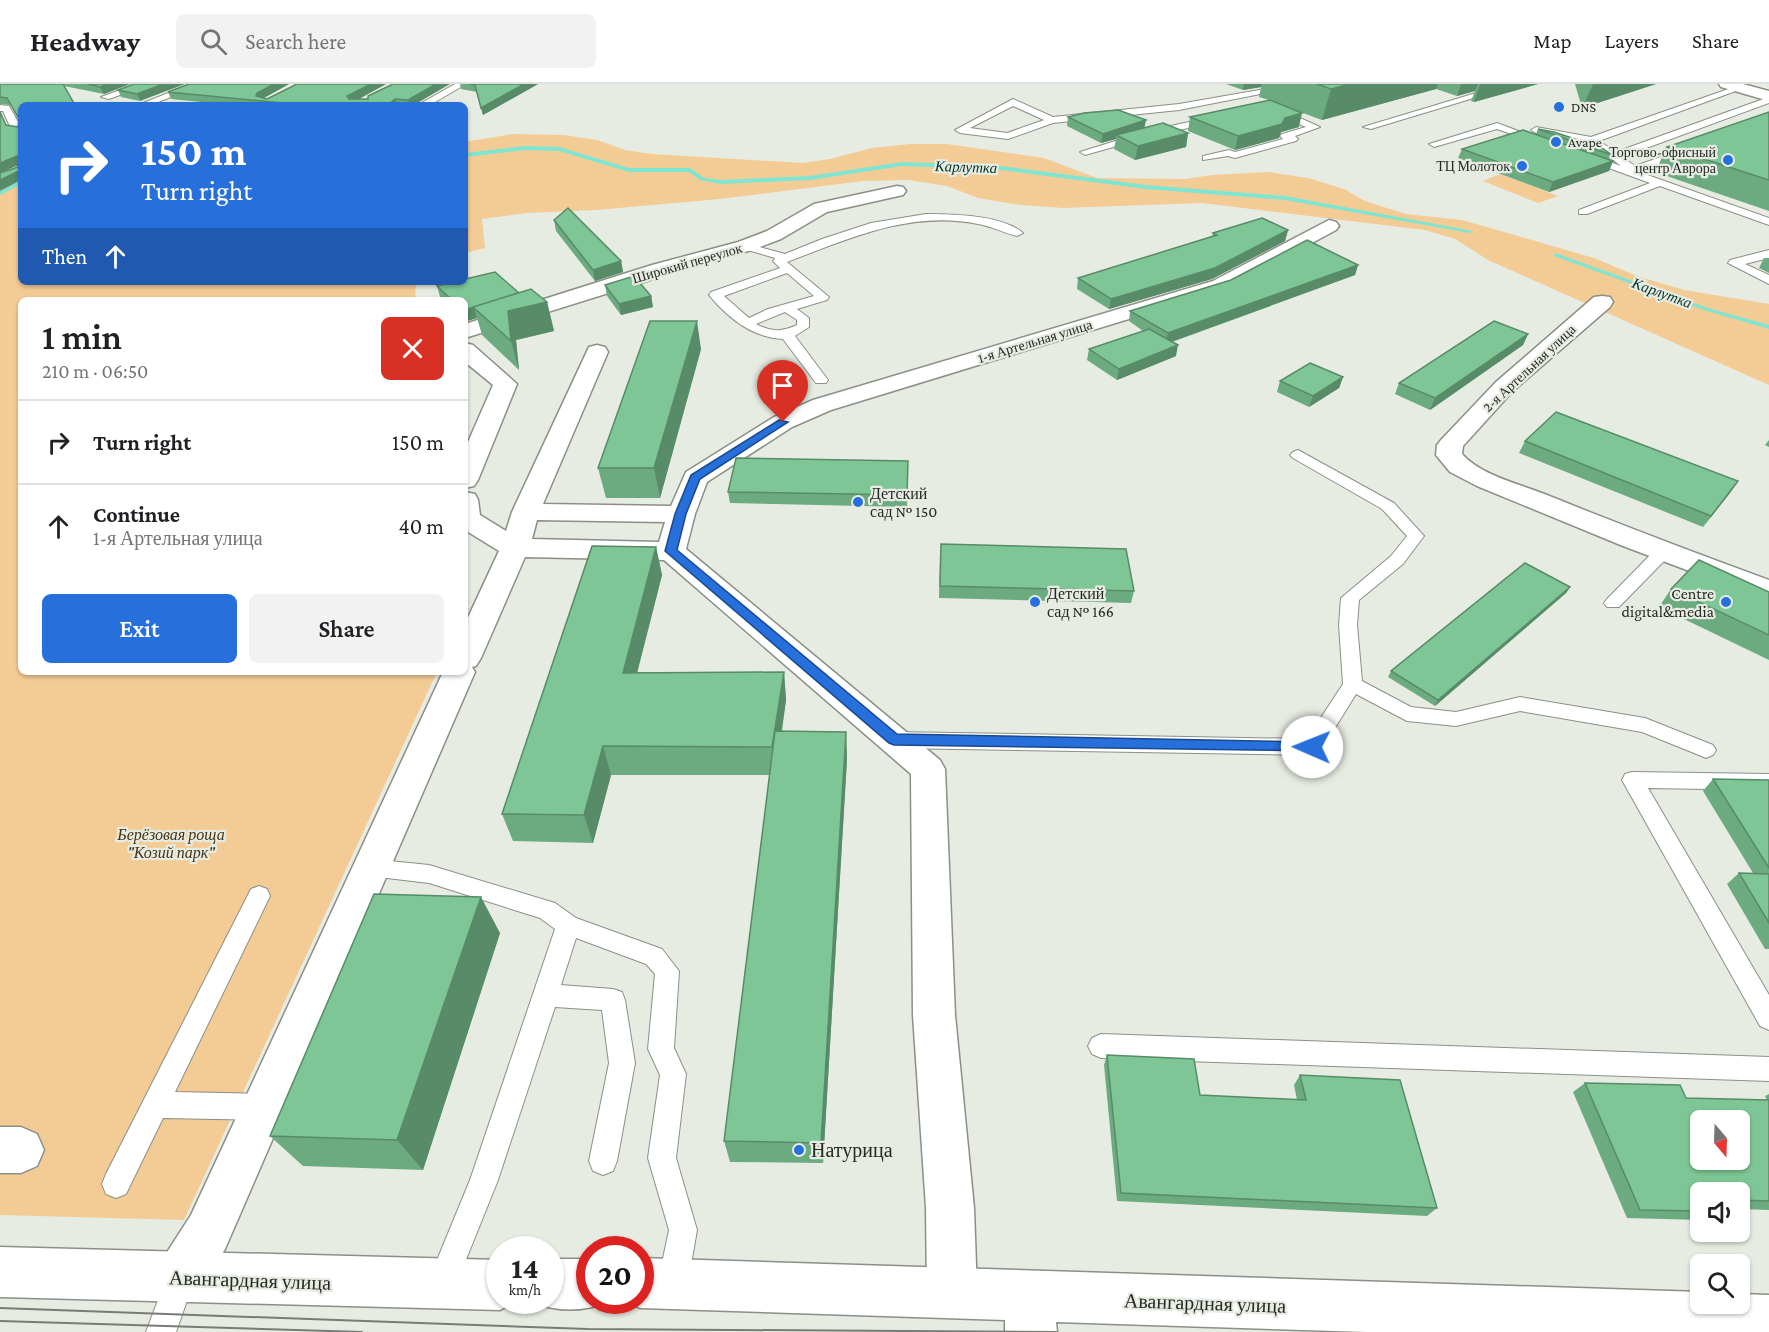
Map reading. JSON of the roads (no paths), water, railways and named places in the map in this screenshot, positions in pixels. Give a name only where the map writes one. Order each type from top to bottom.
[{"type":"street","points":[[1733,86],[1769,98]]},
{"type":"street","name":"Широкий переулок","points":[[468,336],[643,276],[659,268],[746,246],[774,234],[821,208],[897,191]]},
{"type":"street","name":"1-я Артельная улица","points":[[670,551],[695,478],[783,422],[822,405],[1220,285],[1329,226]]},
{"type":"street","name":"2-я Артельная улица","points":[[1602,302],[1504,387],[1450,445],[1449,455],[1460,466],[1486,480],[1664,551]]},
{"type":"street","points":[[468,336],[505,384],[468,473]]},
{"type":"street","points":[[468,651],[515,548],[526,512],[597,352]]},
{"type":"street","points":[[526,512],[681,514]]},
{"type":"street","points":[[468,520],[515,548],[670,551],[928,769],[934,1015],[950,1208],[952,1293]]},
{"type":"street","points":[[1664,551],[1769,591]]},
{"type":"street","points":[[180,1278],[208,1232],[458,675]]},
{"type":"street","name":"Авангардная улица","points":[[0,1272],[486,1285]]},
{"type":"street","name":"Авангардная улица","points":[[657,1282],[952,1293],[1031,1315],[1769,1320]]},
{"type":"lane","points":[[106,97],[146,84]]},
{"type":"lane","points":[[151,102],[199,84]]},
{"type":"lane","points":[[429,102],[462,84]]},
{"type":"lane","points":[[1052,120],[1013,102],[960,130],[1008,136],[1052,120],[1179,107],[1308,84]]},
{"type":"lane","points":[[1368,127],[1516,84]]},
{"type":"lane","points":[[1592,140],[1733,86]]},
{"type":"lane","points":[[1615,156],[1769,98]]},
{"type":"lane","points":[[0,108],[6,108],[17,126]]},
{"type":"lane","points":[[1207,158],[1229,153],[1235,155],[1293,139],[1285,136],[1315,127],[1269,108]]},
{"type":"lane","points":[[1118,113],[1154,132]]},
{"type":"lane","points":[[1085,152],[1154,132],[1223,118]]},
{"type":"lane","points":[[0,121],[17,126]]},
{"type":"lane","points":[[1,131],[17,126]]},
{"type":"lane","points":[[1497,126],[1548,143]]},
{"type":"lane","points":[[1434,144],[1497,126],[1546,131],[1592,140],[1660,188],[1712,210],[1743,212],[1769,222]]},
{"type":"lane","points":[[1634,170],[1697,148]]},
{"type":"lane","points":[[1578,153],[1645,178]]},
{"type":"lane","points":[[1583,212],[1660,188]]},
{"type":"lane","points":[[787,308],[803,318],[803,327],[787,335],[770,335],[758,331],[747,323],[715,295],[788,263],[833,238],[919,219],[943,217],[978,220],[1017,232]]},
{"type":"lane","points":[[746,246],[788,263],[823,297],[747,323]]},
{"type":"lane","points":[[1769,254],[1734,263],[1769,280]]},
{"type":"lane","points":[[787,335],[821,380]]},
{"type":"lane","points":[[894,740],[1312,747],[1353,684],[1348,625],[1350,598],[1397,560],[1416,536],[1388,506],[1298,455]]},
{"type":"lane","points":[[1613,603],[1664,551]]},
{"type":"lane","points":[[1353,684],[1407,714],[1456,719],[1520,704],[1645,725],[1706,750]]},
{"type":"lane","points":[[1769,782],[1632,780],[1769,1018]]},
{"type":"lane","points":[[370,868],[429,874],[547,910],[568,925],[654,956],[667,971],[661,1048],[673,1074],[662,1158],[683,1230],[657,1282]]},
{"type":"lane","points":[[117,1184],[258,896]]},
{"type":"lane","points":[[442,1285],[484,1180],[568,925]]},
{"type":"lane","points":[[547,994],[614,1000],[622,1063],[603,1161]]},
{"type":"lane","points":[[1101,1046],[1769,1069]]},
{"type":"lane","points":[[156,1105],[263,1107]]},
{"type":"lane","points":[[161,1332],[180,1278]]},
{"type":"waterway","name":"Карлутка","points":[[468,155],[525,148],[559,149],[629,170],[690,170],[702,179],[721,182],[810,178],[902,164],[993,167],[1146,187],[1285,198],[1470,231]]},
{"type":"waterway","points":[[0,193],[18,184]]},
{"type":"waterway","name":"Карлутка","points":[[1556,255],[1706,309],[1769,327]]},
{"type":"tram line","points":[[0,1308],[588,1329],[1057,1332]]},
{"type":"tram line","points":[[0,1321],[362,1332]]},
{"type":"place","name":"DNS","points":[[1559,107]]},
{"type":"place","name":"Avape","points":[[1556,142]]},
{"type":"place","name":"Торгово-офисный центр Аврора","points":[[1728,160]]},
{"type":"place","name":"ТЦ Молоток","points":[[1522,166]]},
{"type":"place","name":"Детский сад № 150","points":[[858,502]]},
{"type":"place","name":"Детский сад № 166","points":[[1035,602]]},
{"type":"place","name":"Centre digital&media","points":[[1726,602]]},
{"type":"place","name":"Натурица","points":[[799,1150]]},
{"type":"park label","name":"Берёзовая роща \"Козий парк\"","points":[[171,843]]}]
